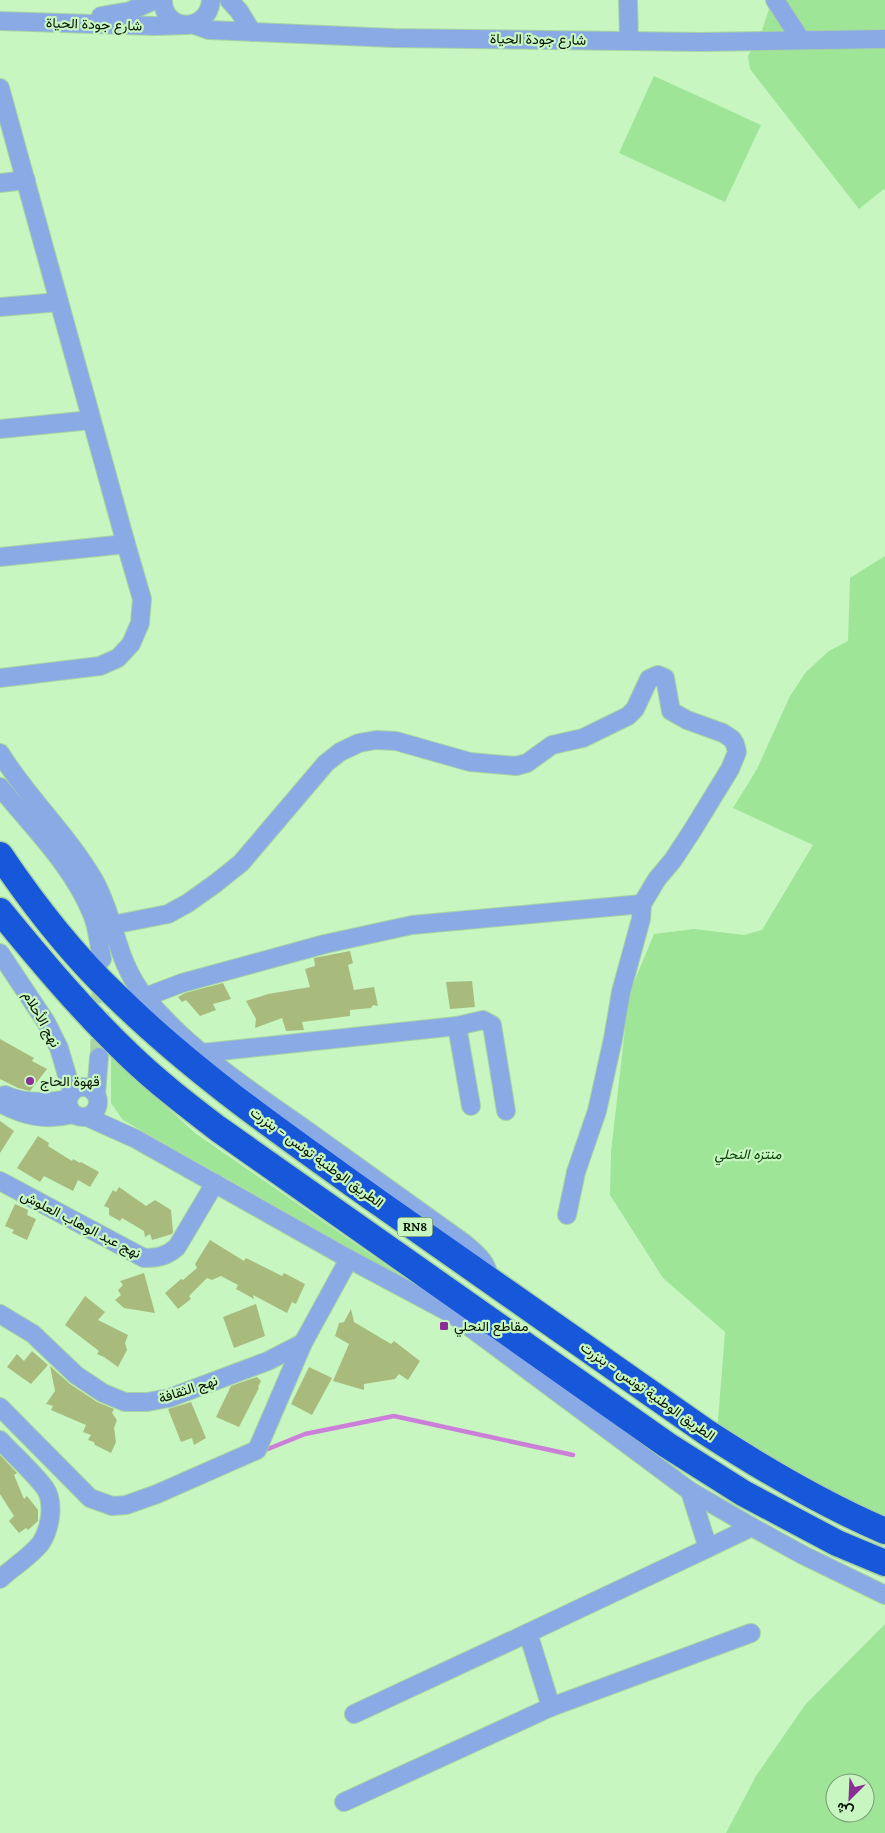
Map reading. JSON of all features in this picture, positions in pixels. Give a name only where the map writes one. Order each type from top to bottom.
[{"type":"highway","name":"الطريق الوطنية تونس - بنزرت","points":[[0,855],[21,886],[80,958],[113,994],[199,1070],[279,1131],[706,1432],[756,1464],[849,1516],[885,1531]]},
{"type":"highway","name":"RN8","points":[[0,911],[82,1008],[167,1089],[217,1128],[667,1445],[752,1498],[837,1543],[885,1563]]},
{"type":"street","name":"شارع جودة الحياة","points":[[0,20],[115,15],[130,11],[155,0]]},
{"type":"street","points":[[163,0],[164,10],[169,17],[181,24],[190,25],[200,21],[206,15],[211,0]]},
{"type":"street","points":[[229,0],[239,11],[252,32]]},
{"type":"street","points":[[628,0],[629,40]]},
{"type":"street","points":[[775,0],[801,40]]},
{"type":"street","name":"شارع جودة الحياة","points":[[0,20],[154,26],[190,25],[209,30],[393,38],[701,42],[885,39]]},
{"type":"street","points":[[0,88],[142,599],[140,623],[131,644],[118,658],[100,666],[0,678]]},
{"type":"street","points":[[0,184],[26,180]]},
{"type":"street","points":[[0,308],[59,302]]},
{"type":"street","points":[[0,429],[92,420]]},
{"type":"street","points":[[0,557],[126,544]]},
{"type":"street","points":[[112,926],[168,914],[188,903],[216,883],[242,863],[326,763],[340,752],[359,743],[376,740],[396,741],[470,762],[516,766],[527,763],[552,746],[583,738],[628,716],[635,709],[649,679],[658,675],[665,678],[671,711],[687,720],[723,733],[732,739],[736,752],[730,769],[692,831],[673,860],[657,879],[642,904],[640,919],[621,992],[613,1040],[597,1112],[576,1172],[568,1215]]},
{"type":"street","points":[[0,753],[8,767],[35,799],[92,877],[102,895],[126,969],[145,997],[174,1028],[202,1053],[281,1112],[464,1242],[483,1260],[488,1270],[488,1280]]},
{"type":"street","points":[[0,787],[53,849],[78,887],[93,916],[102,959]]},
{"type":"street","points":[[145,997],[182,983],[325,944],[412,926],[642,904]]},
{"type":"street","name":"نهج الأحلام","points":[[2,959],[46,1022],[82,1103]]},
{"type":"street","points":[[202,1053],[457,1026],[479,1020],[492,1025],[506,1111]]},
{"type":"street","points":[[457,1026],[471,1106]]},
{"type":"street","points":[[0,1102],[17,1111],[37,1117],[60,1118],[82,1103],[99,1057]]},
{"type":"street","points":[[0,1093],[22,1101],[82,1103],[136,1139],[465,1323],[570,1404],[690,1490],[803,1555],[885,1596]]},
{"type":"street","name":"نهج عبد الوهاب العلوش","points":[[0,1181],[144,1258],[157,1258],[169,1254],[177,1247],[215,1183]]},
{"type":"street","points":[[0,1407],[90,1498],[100,1503],[117,1507],[157,1494],[257,1450],[302,1343],[349,1259]]},
{"type":"street","name":"نهج الثقافة","points":[[0,1314],[33,1334],[76,1375],[103,1393],[125,1402],[147,1402],[169,1398],[268,1361],[302,1343]]},
{"type":"street","points":[[0,1440],[46,1489],[50,1501],[50,1518],[47,1531],[40,1544],[0,1578]]},
{"type":"street","points":[[690,1490],[708,1548]]},
{"type":"street","points":[[354,1714],[752,1527]]},
{"type":"street","points":[[528,1633],[551,1707]]},
{"type":"street","points":[[344,1802],[551,1707],[750,1633]]},
{"type":"green space","points":[[772,0],[885,0],[885,190],[859,209],[750,69],[748,56],[761,33]]},
{"type":"green space","points":[[654,76],[761,125],[725,202],[619,153]]},
{"type":"green space","name":"منتزه النحلي","points":[[885,556],[885,1522],[717,1433],[725,1332],[663,1278],[610,1195],[611,1152],[629,994],[654,934],[694,929],[744,935],[762,930],[813,845],[733,808],[757,769],[790,696],[806,672],[829,651],[848,641],[850,578]]},
{"type":"green space","points":[[111,1056],[195,1133],[415,1285],[123,1120],[111,1103]]},
{"type":"green space","points":[[885,1624],[885,1833],[726,1833],[756,1776],[805,1705]]},
{"type":"building","points":[[350,951],[353,963],[348,965],[354,990],[374,987],[378,1006],[373,1005],[371,1008],[350,1010],[350,1016],[302,1022],[304,1030],[286,1031],[282,1018],[255,1028],[256,1019],[246,1001],[268,994],[310,987],[305,969],[315,966],[314,958]]},
{"type":"building","points":[[472,981],[475,1007],[450,1009],[446,982]]},
{"type":"building","points":[[223,983],[231,999],[213,1004],[216,1010],[200,1016],[186,1000],[182,1002],[178,997],[185,993]]},
{"type":"building","points":[[0,1039],[34,1058],[32,1061],[47,1069],[30,1091],[18,1088],[0,1079]]},
{"type":"building","points":[[0,1121],[14,1131],[0,1153]]},
{"type":"building","points":[[38,1136],[49,1143],[48,1146],[72,1161],[73,1159],[81,1162],[99,1172],[90,1187],[78,1180],[73,1191],[44,1176],[40,1182],[17,1168]]},
{"type":"building","points":[[119,1187],[146,1206],[155,1200],[171,1210],[172,1234],[152,1240],[150,1234],[145,1237],[144,1231],[122,1218],[120,1221],[109,1215],[109,1208],[104,1206],[113,1190],[116,1192]]},
{"type":"building","points":[[15,1204],[28,1210],[27,1215],[36,1219],[27,1240],[12,1233],[14,1230],[5,1226]]},
{"type":"building","points":[[210,1240],[244,1261],[246,1258],[282,1276],[284,1273],[305,1284],[296,1304],[292,1302],[287,1313],[253,1295],[254,1299],[236,1289],[238,1285],[221,1276],[212,1280],[207,1278],[189,1296],[191,1299],[178,1309],[165,1293],[197,1268],[195,1264]]},
{"type":"building","points":[[144,1273],[155,1313],[124,1308],[115,1300],[121,1295],[118,1290],[123,1285],[120,1281]]},
{"type":"building","points":[[85,1296],[105,1312],[98,1320],[128,1335],[125,1343],[127,1350],[118,1367],[97,1354],[99,1351],[65,1325]]},
{"type":"building","points":[[256,1304],[265,1336],[234,1348],[223,1317]]},
{"type":"building","points":[[351,1309],[354,1322],[391,1344],[394,1341],[420,1361],[408,1380],[399,1374],[395,1379],[364,1384],[364,1390],[333,1381],[349,1344],[335,1336],[339,1323],[344,1322]]},
{"type":"building","points":[[32,1351],[48,1365],[31,1384],[7,1367],[17,1354],[24,1361]]},
{"type":"building","points":[[50,1366],[70,1384],[97,1402],[114,1409],[112,1413],[117,1420],[114,1428],[116,1442],[111,1453],[88,1440],[91,1435],[83,1432],[86,1425],[51,1410],[53,1406],[46,1404],[55,1391]]},
{"type":"building","points":[[309,1367],[332,1378],[312,1415],[291,1404]]},
{"type":"building","points":[[257,1377],[261,1381],[259,1388],[239,1427],[216,1417],[231,1386]]},
{"type":"building","points":[[191,1402],[206,1438],[194,1445],[192,1438],[181,1442],[168,1409]]},
{"type":"building","points":[[0,1455],[17,1473],[14,1475],[24,1499],[27,1496],[38,1510],[38,1521],[28,1530],[26,1528],[19,1533],[9,1521],[14,1516],[0,1494]]},
{"type":"waterway","points":[[263,1451],[305,1434],[394,1416],[573,1455]]},
{"type":"tunnel","points":[[99,1057],[101,977]]},
{"type":"place","name":"قهوة الحاج","points":[[30,1081]]},
{"type":"place","name":"مقاطع النحلي","points":[[444,1326]]}]
